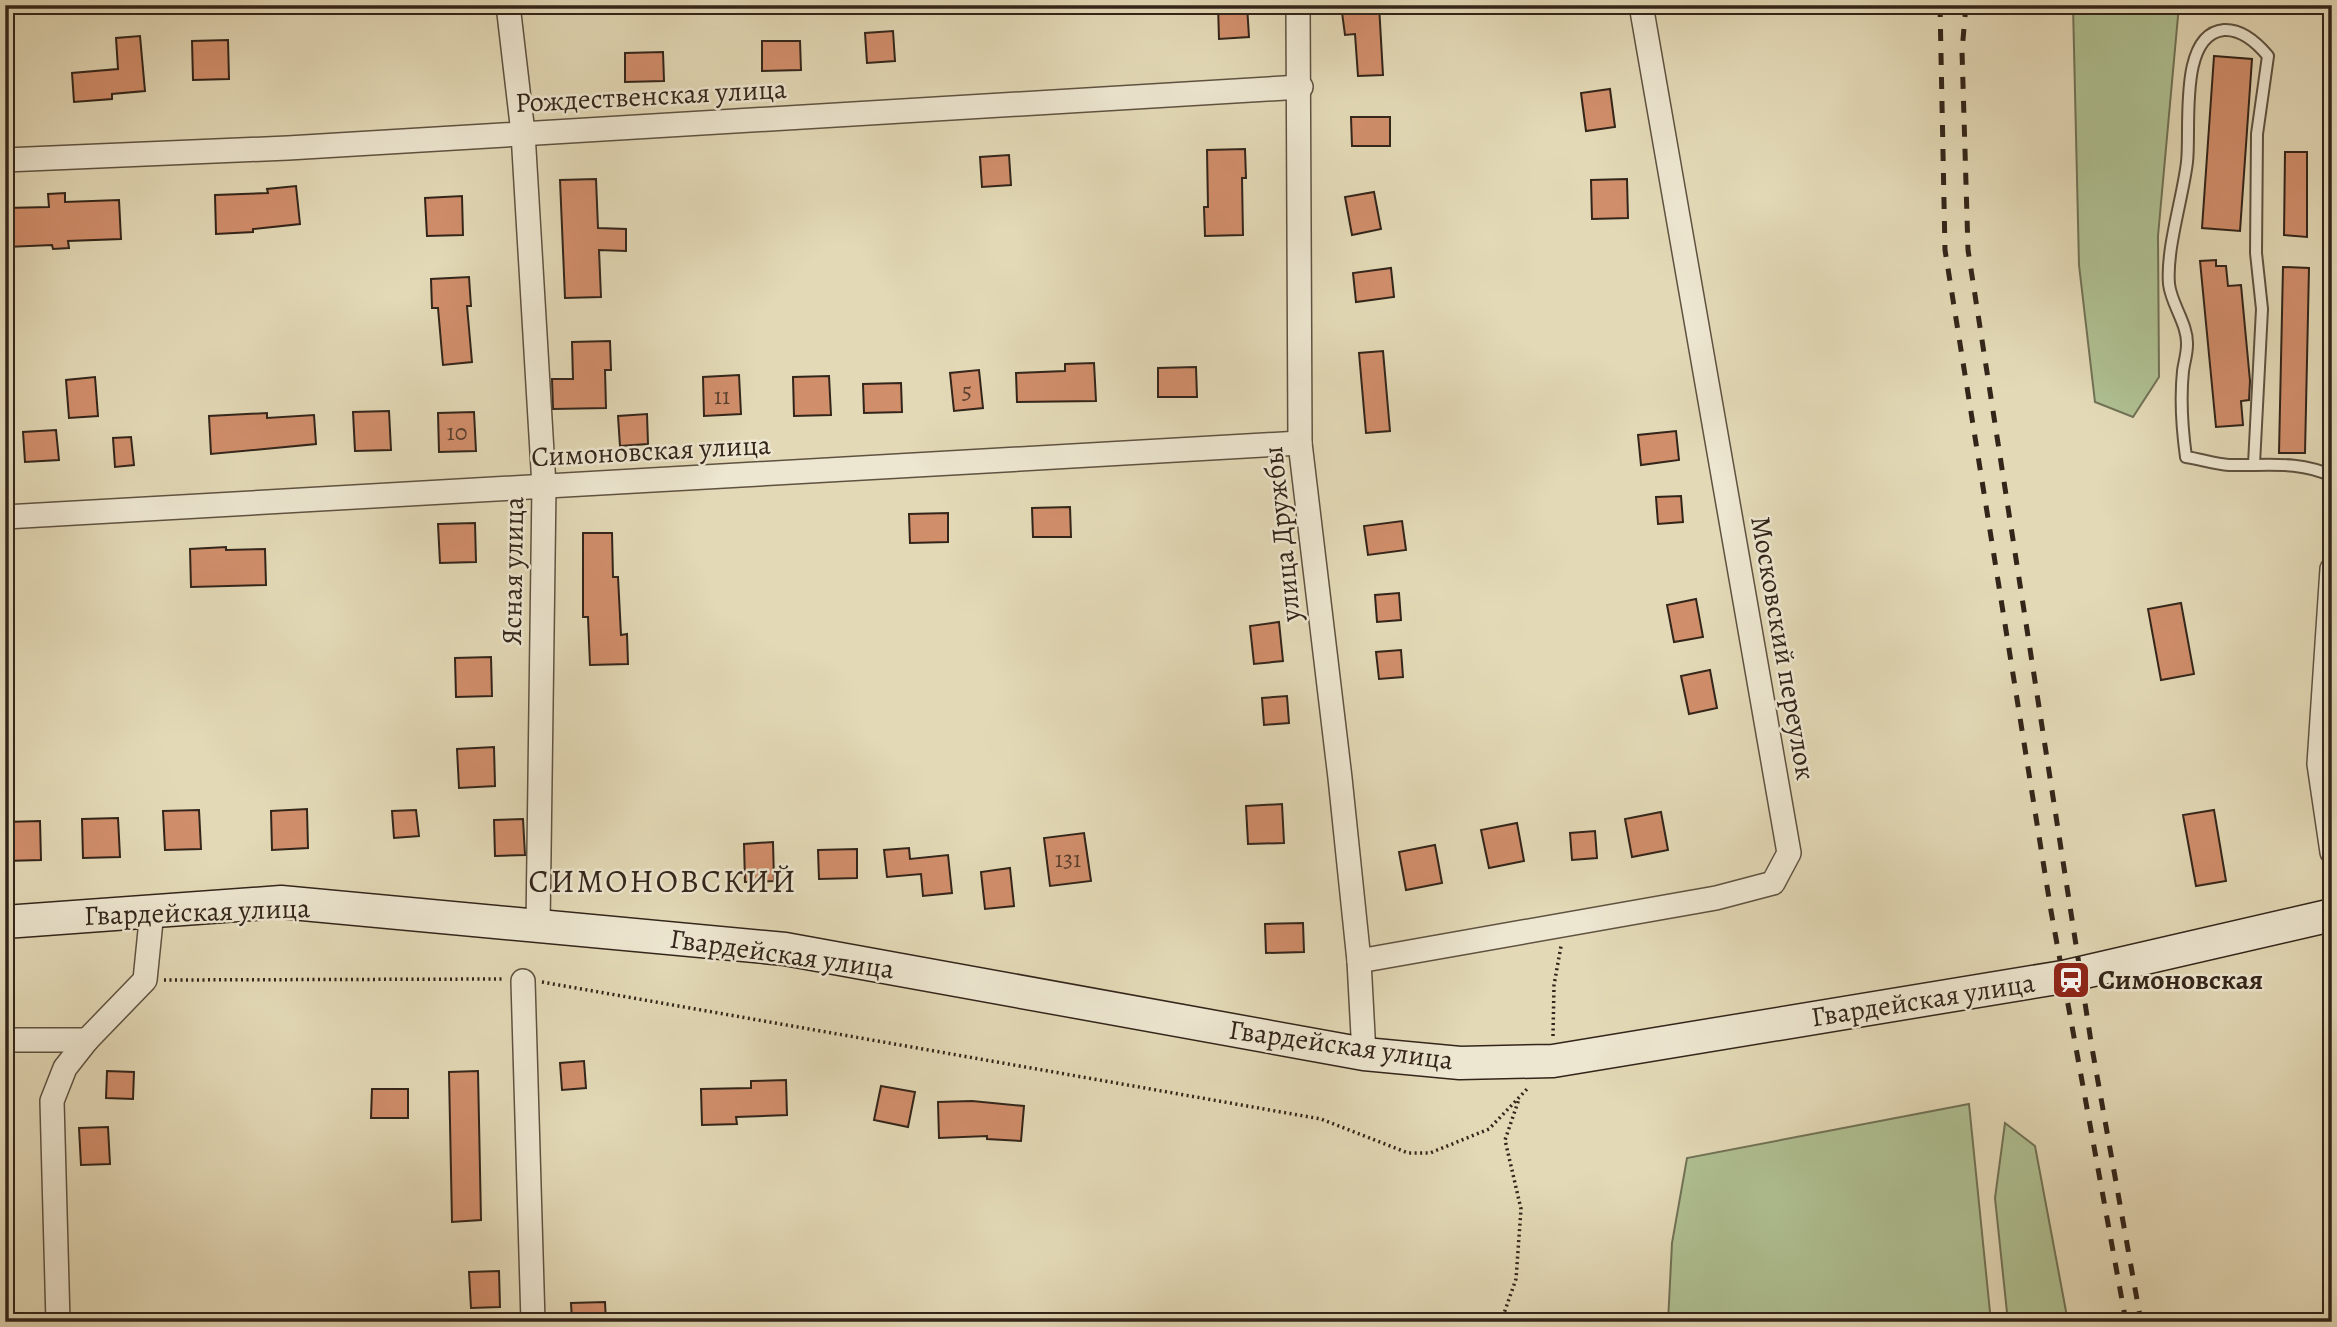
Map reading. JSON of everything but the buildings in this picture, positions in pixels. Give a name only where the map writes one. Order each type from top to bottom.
[{"type":"street","name":"Ясная улица","points":[[508,5],[523,134],[544,486],[538,926]]},
{"type":"street","name":"улица Дружбы","points":[[1298,5],[1301,87],[1300,443],[1359,961],[1364,1054]]},
{"type":"street","name":"Московский переулок","points":[[1359,961],[1716,898],[1773,883],[1789,853],[1641,5]]},
{"type":"street","name":"Рождественская улица","points":[[5,160],[288,148],[1301,87]]},
{"type":"street","name":"Симоновская улица","points":[[5,517],[1300,443]]},
{"type":"street","points":[[2332,569],[2319,764],[2332,852]]},
{"type":"street","name":"Гвардейская улица","points":[[5,922],[281,902],[785,948],[1364,1054],[1460,1063],[1553,1061],[2063,978],[2145,956],[2332,915]]},
{"type":"street","points":[[58,1322],[52,1101],[65,1068],[87,1040],[145,980],[152,911]]},
{"type":"street","points":[[523,981],[533,1322]]},
{"type":"street","points":[[5,1040],[87,1040]]},
{"type":"lane","points":[[2254,464],[2262,309],[2256,253],[2257,134],[2268,56],[2255,41],[2228,30],[2212,32],[2200,43],[2191,69],[2187,165],[2178,205],[2169,283],[2187,342],[2182,428],[2186,457],[2227,465],[2311,466],[2332,476]]},
{"type":"path","points":[[145,980],[551,982],[1321,1119],[1408,1153],[1430,1153],[1489,1129],[1553,1061],[1554,985],[1564,925]]},
{"type":"path","points":[[1501,1322],[1516,1279],[1521,1209],[1505,1140],[1519,1097]]},
{"type":"green space","points":[[2073,5],[2179,5],[2158,236],[2159,377],[2133,417],[2095,402],[2079,265]]},
{"type":"green space","points":[[1969,1104],[1991,1322],[1668,1322],[1672,1243],[1687,1158]]},
{"type":"green space","points":[[2005,1123],[2035,1146],[2068,1322],[2008,1322],[1995,1198]]},
{"type":"railway","points":[[1940,5],[1945,250],[2051,911],[2126,1322]]},
{"type":"railway","points":[[1966,5],[1962,51],[1968,250],[2092,1048],[2141,1322]]},
{"type":"place","name":"Симоновская","points":[[2071,980]]},
{"type":"district","name":"СИМОНОВСКИЙ","points":[[663,881]]}]
